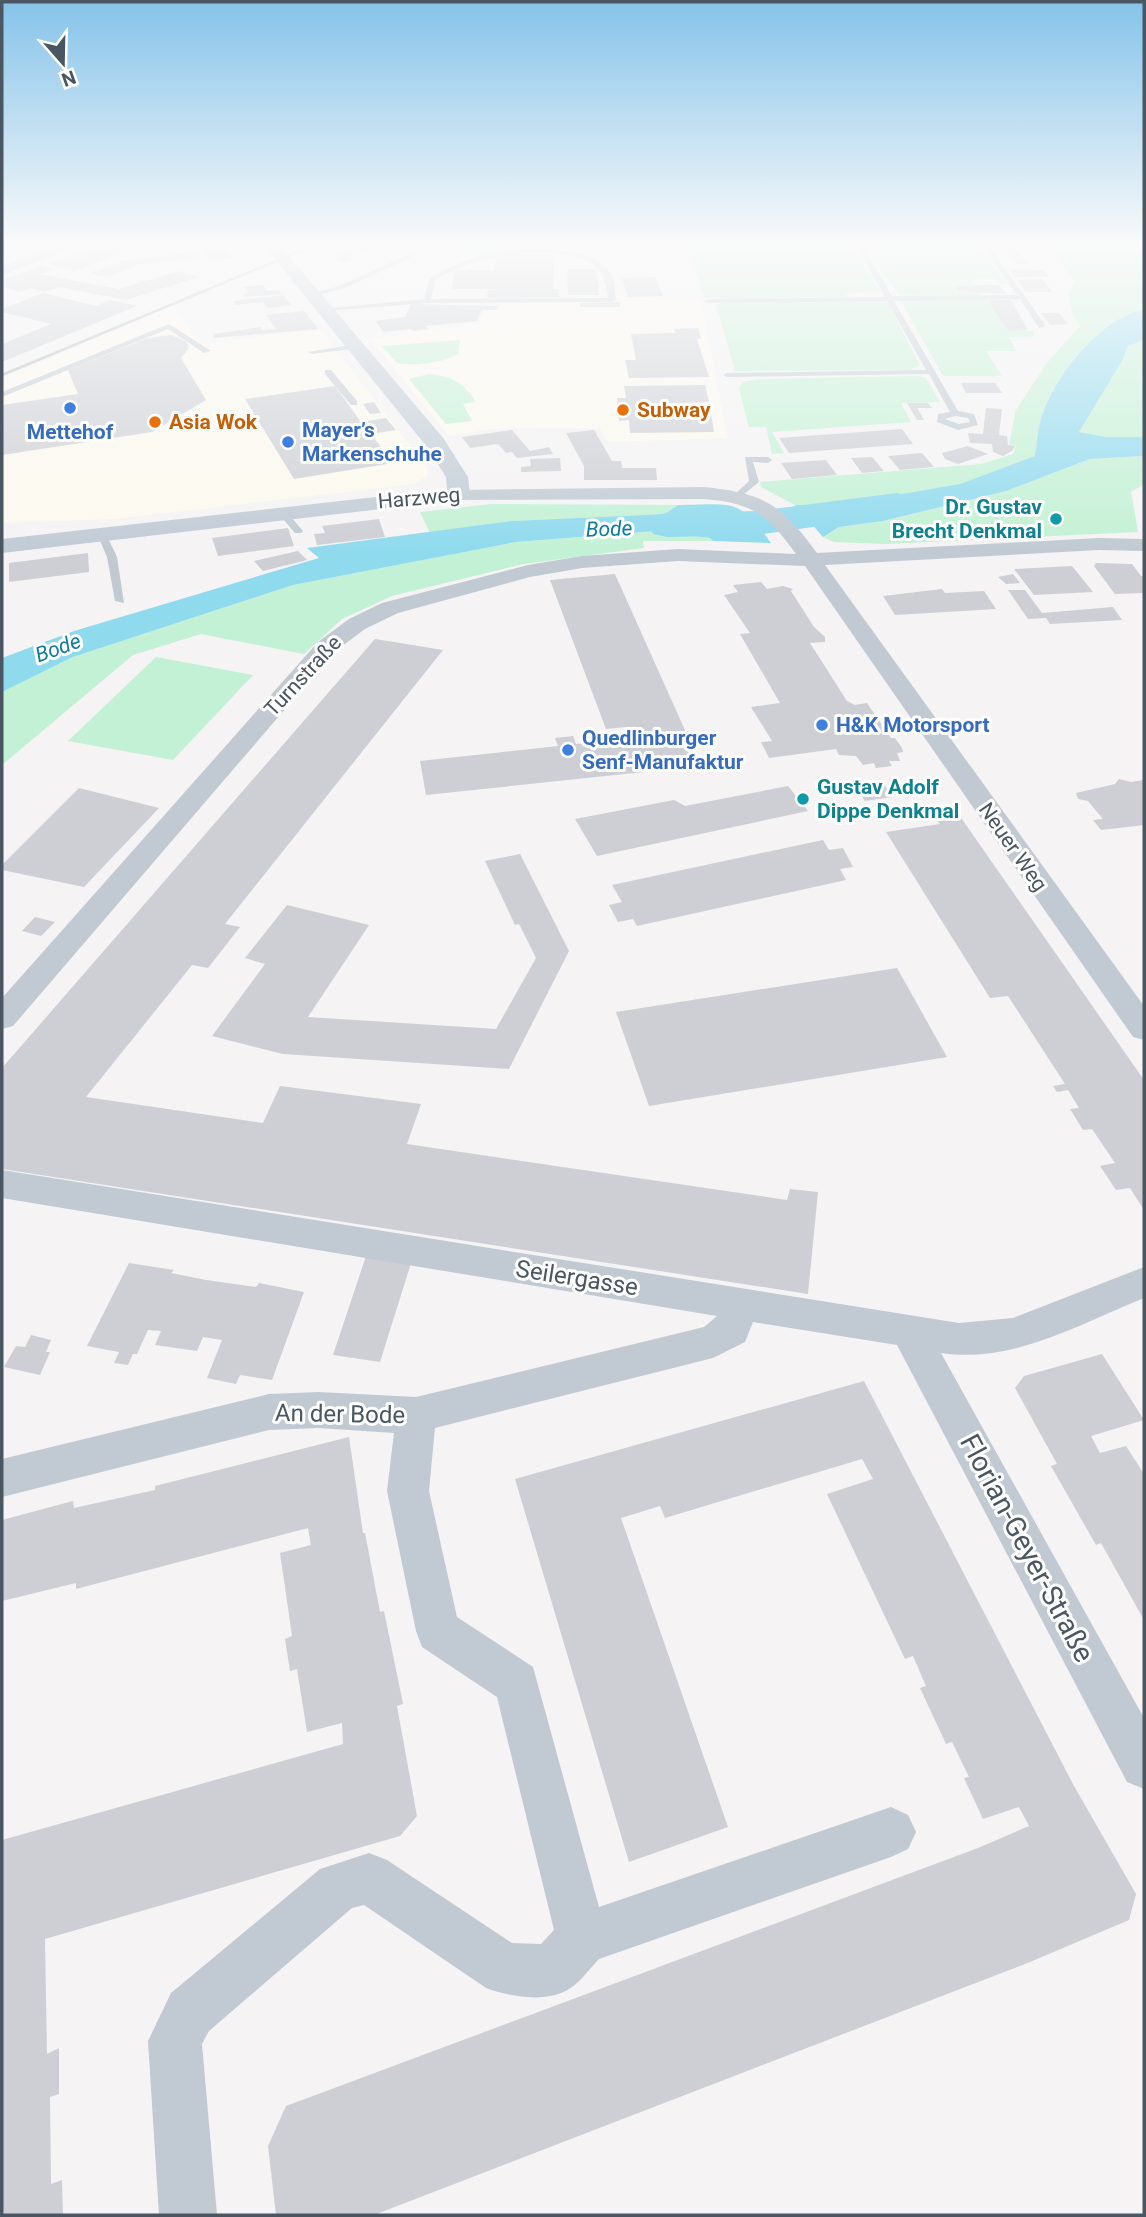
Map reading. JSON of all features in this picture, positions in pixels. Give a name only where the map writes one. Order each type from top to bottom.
[{"type":"main road","points":[[356,346],[454,470],[459,494]]},
{"type":"main road","name":"Harzweg","points":[[2,546],[459,494]]},
{"type":"street","name":"Harzweg","points":[[459,494],[658,491],[743,496],[777,514],[811,560]]},
{"type":"street","name":"Turnstraße","points":[[2,1018],[326,647],[363,620],[390,608],[503,578],[582,562],[678,555],[766,561],[811,560],[1099,544],[1144,545]]},
{"type":"street","name":"Neuer Weg","points":[[811,560],[1144,1029]]},
{"type":"street","name":"Seilergasse","points":[[2,1184],[959,1339],[998,1338],[1014,1334],[1144,1282]]},
{"type":"street","name":"An der Bode","points":[[2,1478],[269,1412],[319,1410],[415,1415],[713,1341],[731,1330],[740,1304]]},
{"type":"street","name":"Florian-Geyer-Straße","points":[[909,1331],[1144,1765]]},
{"type":"street","points":[[415,1415],[408,1491],[438,1631],[517,1683],[582,1939]]},
{"type":"street","points":[[188,2215],[175,2041],[190,2012],[338,1887],[369,1878],[506,1969],[552,1970],[582,1939],[891,1832]]},
{"type":"lane","points":[[2,394],[121,345]]},
{"type":"lane","points":[[199,345],[207,351]]},
{"type":"lane","points":[[918,345],[954,413]]},
{"type":"lane","points":[[312,352],[356,346]]},
{"type":"lane","points":[[328,372],[354,403]]},
{"type":"lane","points":[[727,375],[933,372]]},
{"type":"lane","points":[[743,496],[754,482],[748,459],[768,460]]},
{"type":"lane","points":[[283,513],[298,531]]},
{"type":"lane","points":[[102,534],[112,557],[120,601]]},
{"type":"shaded area","points":[[79,345],[333,345],[428,469],[427,476],[414,484],[116,519],[2,523],[2,378]]},
{"type":"shaded area","points":[[375,345],[709,345],[728,438],[609,442],[599,428],[491,429],[449,436]]},
{"type":"green space","points":[[459,345],[458,354],[444,360],[420,364],[397,363],[382,346]]},
{"type":"green space","points":[[728,345],[910,345],[920,365],[910,370],[735,371]]},
{"type":"green space","points":[[926,345],[1013,345],[1016,351],[986,351],[1002,376],[943,376]]},
{"type":"green space","points":[[1063,345],[1087,345],[1054,388],[1039,427],[1036,456],[961,484],[837,505],[795,505],[761,487],[760,482],[981,464],[1013,454],[1016,446],[1009,445],[1016,410],[1046,364]]},
{"type":"green space","points":[[1144,345],[1144,437],[1106,437],[1079,432],[1122,361],[1128,346]]},
{"type":"green space","points":[[429,374],[451,379],[467,390],[476,402],[463,404],[472,421],[446,424],[409,379]]},
{"type":"green space","points":[[926,378],[940,402],[901,403],[911,422],[772,432],[784,453],[772,454],[766,427],[749,427],[739,388],[743,382],[759,379]]},
{"type":"green space","points":[[1144,456],[1144,484],[1131,492],[1138,532],[885,544],[834,542],[823,537],[839,527],[883,521],[1006,491],[1090,459]]},
{"type":"green space","points":[[491,504],[678,505],[666,514],[512,521],[430,533],[420,512]]},
{"type":"green space","points":[[656,531],[710,538],[713,541],[643,541],[644,548],[523,564],[392,596],[342,619],[304,654],[201,634],[133,655],[2,765],[2,692],[73,657],[293,585],[516,542]]},
{"type":"green space","points":[[156,657],[253,675],[173,760],[68,741]]},
{"type":"water","points":[[1087,345],[1129,345],[1079,432],[1106,437],[1144,437],[1144,456],[1090,459],[1006,491],[883,521],[839,527],[823,537],[795,505],[837,505],[960,484],[1035,456],[1039,427],[1046,406],[1054,388]]},
{"type":"water","points":[[678,505],[732,506],[750,517],[771,543],[713,541],[710,538],[656,531],[516,542],[293,585],[73,657],[2,692],[2,658],[74,631],[319,558],[307,548],[512,521],[665,514]]},
{"type":"building","points":[[2,345],[42,345],[2,362]]},
{"type":"building","points":[[129,345],[188,345],[189,348],[181,358],[206,400],[152,432],[2,455],[2,405],[78,394],[68,370]]},
{"type":"building","points":[[633,345],[699,345],[709,377],[629,378],[625,360],[636,360]]},
{"type":"building","points":[[961,383],[995,383],[1002,393],[966,393]]},
{"type":"building","points":[[705,385],[709,402],[682,403],[684,414],[711,414],[714,432],[630,433],[629,420],[619,421],[617,398],[626,398],[624,386]]},
{"type":"building","points":[[335,386],[361,422],[386,418],[396,430],[371,434],[393,463],[294,479],[245,399]]},
{"type":"building","points":[[374,402],[381,413],[370,414],[363,404]]},
{"type":"building","points":[[907,403],[928,403],[932,408],[917,408],[924,420],[917,420]]},
{"type":"building","points":[[986,408],[1002,409],[999,435],[1007,436],[1008,445],[1015,446],[1003,456],[993,452],[992,444],[970,443],[968,433],[983,434]]},
{"type":"building","points":[[902,429],[913,444],[789,453],[779,438]]},
{"type":"building","points":[[512,430],[530,451],[549,447],[553,454],[517,458],[512,452],[506,453],[498,444],[470,448],[462,437]]},
{"type":"building","points":[[594,430],[612,461],[621,461],[622,468],[656,468],[657,480],[584,480],[584,466],[566,433]]},
{"type":"building","points":[[968,446],[988,454],[958,464],[945,459],[942,453]]},
{"type":"building","points":[[922,453],[934,467],[900,470],[888,456]]},
{"type":"building","points":[[872,457],[884,471],[862,473],[851,458]]},
{"type":"building","points":[[560,458],[561,471],[521,472],[521,467],[531,466],[530,459]]},
{"type":"building","points":[[826,460],[837,475],[792,479],[781,463]]},
{"type":"building","points":[[379,519],[385,537],[317,545],[314,534],[325,533],[322,526]]},
{"type":"building","points":[[288,528],[294,546],[218,556],[212,538]]},
{"type":"building","points":[[298,551],[307,560],[263,571],[254,561]]},
{"type":"building","points":[[88,553],[89,572],[9,582],[9,563]]},
{"type":"building","points":[[1096,563],[1132,564],[1141,576],[1144,576],[1144,593],[1115,594],[1094,566]]},
{"type":"building","points":[[1072,566],[1093,592],[1034,595],[1014,569]]},
{"type":"building","points":[[615,574],[701,766],[426,795],[420,761],[558,746],[555,738],[573,736],[576,744],[630,739],[626,727],[606,729],[550,580]]},
{"type":"building","points":[[1013,574],[1020,583],[1006,584],[998,577]]},
{"type":"building","points":[[761,582],[767,589],[783,586],[793,589],[791,591],[814,627],[825,637],[825,642],[810,643],[847,701],[855,705],[867,703],[891,738],[895,738],[903,752],[897,753],[900,761],[889,761],[892,766],[876,768],[874,763],[863,765],[856,756],[839,755],[836,749],[769,758],[761,742],[772,741],[751,707],[780,703],[740,634],[750,633],[724,595],[738,592],[733,585]]},
{"type":"building","points":[[942,589],[945,593],[984,591],[996,609],[895,615],[883,596]]},
{"type":"building","points":[[1008,590],[1025,590],[1042,613],[1113,607],[1122,620],[1050,624],[1046,618],[1028,619]]},
{"type":"building","points":[[375,639],[443,650],[225,924],[240,927],[208,968],[192,965],[86,1097],[263,1123],[280,1086],[421,1104],[407,1144],[787,1200],[790,1189],[818,1192],[808,1294],[2,1169],[2,1068]]},
{"type":"building","points":[[1119,779],[1131,782],[1144,780],[1144,825],[1101,830],[1093,820],[1103,819],[1088,801],[1078,799],[1076,793],[1115,784]]},
{"type":"building","points":[[919,785],[923,791],[899,796],[894,789]]},
{"type":"building","points":[[788,786],[808,811],[597,856],[575,819],[674,800],[685,806]]},
{"type":"building","points":[[885,786],[892,797],[865,801],[858,790]]},
{"type":"building","points":[[79,788],[159,808],[84,887],[2,870],[2,865]]},
{"type":"building","points":[[957,812],[1144,1080],[1144,1210],[1130,1188],[1116,1190],[1100,1166],[1115,1163],[1092,1129],[1083,1130],[1070,1109],[1079,1108],[1068,1090],[1057,1092],[1053,1086],[1065,1084],[1008,996],[990,998],[886,832],[940,824],[933,815]]},
{"type":"building","points":[[823,840],[829,850],[843,848],[853,867],[840,869],[846,880],[637,926],[633,919],[618,922],[609,905],[622,902],[612,885]]},
{"type":"building","points":[[520,854],[569,951],[509,1069],[283,1054],[212,1036],[265,964],[245,958],[287,905],[369,925],[308,1017],[496,1029],[536,958],[519,924],[515,925],[485,861]]},
{"type":"building","points":[[35,917],[55,922],[41,936],[22,931]]},
{"type":"building","points":[[897,968],[947,1057],[649,1106],[616,1012]]},
{"type":"building","points":[[366,1256],[411,1263],[380,1362],[333,1355]]},
{"type":"building","points":[[129,1263],[174,1270],[171,1273],[206,1280],[256,1287],[259,1283],[304,1292],[272,1380],[240,1375],[236,1384],[207,1378],[222,1340],[203,1337],[197,1351],[155,1345],[161,1331],[148,1330],[137,1354],[133,1354],[128,1365],[114,1363],[119,1352],[87,1346]]},
{"type":"building","points":[[31,1335],[51,1340],[46,1352],[50,1352],[40,1375],[4,1367],[16,1346],[25,1347]]},
{"type":"building","points":[[1102,1354],[1144,1420],[1091,1436],[1100,1453],[1126,1446],[1144,1474],[1144,1620],[1101,1543],[1096,1545],[1051,1466],[1057,1464],[1015,1388],[1024,1376]]},
{"type":"building","points":[[864,1381],[1074,1786],[1136,1894],[1129,1920],[1030,1962],[374,2215],[276,2215],[268,2146],[286,2106],[978,1848],[1029,1826],[1019,1807],[983,1819],[964,1778],[969,1777],[952,1742],[946,1744],[920,1688],[926,1686],[913,1656],[905,1659],[827,1494],[873,1479],[862,1459],[665,1518],[660,1506],[621,1518],[728,1827],[629,1862],[515,1479]]},
{"type":"building","points":[[349,1437],[363,1533],[380,1612],[384,1611],[403,1704],[397,1706],[417,1816],[400,1836],[45,1939],[47,2054],[59,2048],[59,2094],[50,2097],[51,2184],[62,2180],[63,2215],[2,2215],[2,1840],[343,1744],[342,1723],[307,1732],[297,1669],[290,1671],[285,1639],[292,1636],[280,1553],[311,1545],[308,1528],[76,1589],[76,1583],[2,1601],[2,1520],[73,1501],[74,1508],[155,1490],[155,1486]]},
{"type":"waterway","name":"Bode","points":[[667,525],[757,523],[897,505]]},
{"type":"railway","points":[[2,375],[73,345]]},
{"type":"place","name":"Mettehof","points":[[70,408]]},
{"type":"place","name":"Subway","points":[[623,410]]},
{"type":"place","name":"Asia Wok","points":[[155,422]]},
{"type":"place","name":"Mayer’s Markenschuhe","points":[[288,442]]},
{"type":"place","name":"Dr. Gustav Brecht Denkmal","points":[[1056,519]]},
{"type":"place","name":"H&K Motorsport","points":[[822,725]]},
{"type":"place","name":"Quedlinburger Senf-Manufaktur","points":[[568,750]]},
{"type":"place","name":"Gustav Adolf Dippe Denkmal","points":[[803,799]]}]
